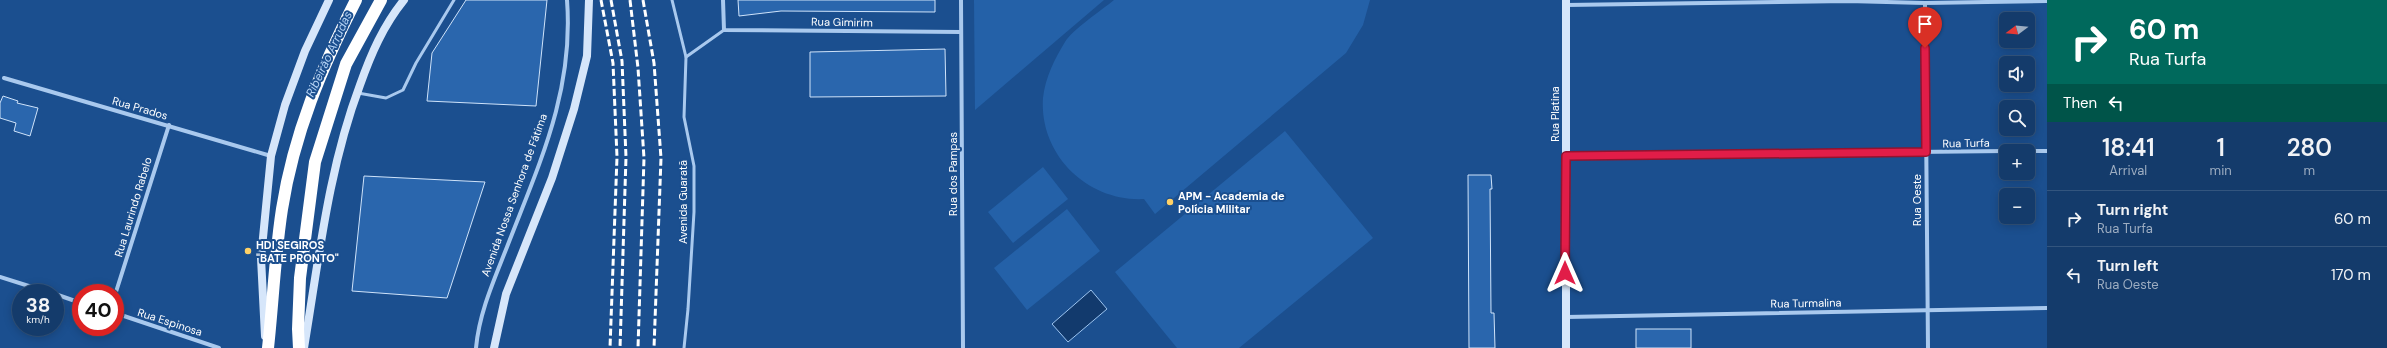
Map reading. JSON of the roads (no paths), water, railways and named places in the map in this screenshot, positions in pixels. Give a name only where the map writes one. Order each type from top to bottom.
[{"type":"highway","points":[[267,348],[282,209],[291,165],[306,111],[327,56],[356,0]]},
{"type":"highway","points":[[299,348],[300,278],[315,162],[346,64],[381,0]]},
{"type":"main road","points":[[267,348],[261,258],[271,156],[285,104],[305,50],[329,0]]},
{"type":"main road","points":[[304,348],[320,236],[332,176],[357,93],[376,42],[404,0]]},
{"type":"main road","points":[[494,348],[506,294],[552,178],[574,109],[587,56],[589,0]]},
{"type":"main road","name":"Rua Platina","points":[[1566,3],[1566,348]]},
{"type":"street","name":"Avenida Nossa Senhora de Fátima","points":[[476,348],[478,328],[550,138],[562,92],[569,29],[567,0]]},
{"type":"street","points":[[723,0],[724,30]]},
{"type":"street","name":"Rua dos Pampas","points":[[961,0],[962,348]]},
{"type":"street","points":[[1566,3],[1848,0],[1925,3],[2047,1]]},
{"type":"street","name":"Rua Oeste","points":[[1925,3],[1928,348]]},
{"type":"street","name":"Rua Gimirim","points":[[724,30],[961,32]]},
{"type":"street","name":"Rua Prados","points":[[4,78],[271,156]]},
{"type":"street","name":"Rua Laurindo Rabelo","points":[[118,284],[168,125]]},
{"type":"street","name":"Rua Turfa","points":[[1566,156],[1999,151]]},
{"type":"street","points":[[2035,151],[2047,151]]},
{"type":"street","points":[[0,277],[22,284]]},
{"type":"street","name":"Rua Turmalina","points":[[1565,317],[2047,308]]},
{"type":"street","name":"Rua Espinosa","points":[[124,316],[219,348]]},
{"type":"lane","points":[[357,93],[386,98],[403,90],[416,63],[454,0]]},
{"type":"lane","name":"Avenida Guaratã","points":[[672,0],[686,57],[684,117],[694,166],[694,212],[684,348]]},
{"type":"lane","points":[[686,57],[724,30]]},
{"type":"railway","points":[[601,0],[613,63],[617,157],[610,348]]},
{"type":"railway","points":[[611,0],[622,61],[626,157],[620,348]]},
{"type":"railway","points":[[630,0],[638,68],[644,158],[638,348]]},
{"type":"railway","points":[[643,0],[654,63],[661,158],[654,348]]},
{"type":"place","name":"APM - Academia de Polícia Militar","points":[[1170,202]]},
{"type":"place","name":"HDI SEGIROS \"BATE PRONTO\"","points":[[248,251]]},
{"type":"water label","name":"Ribeirão Arrudas","points":[[329,54]]}]
